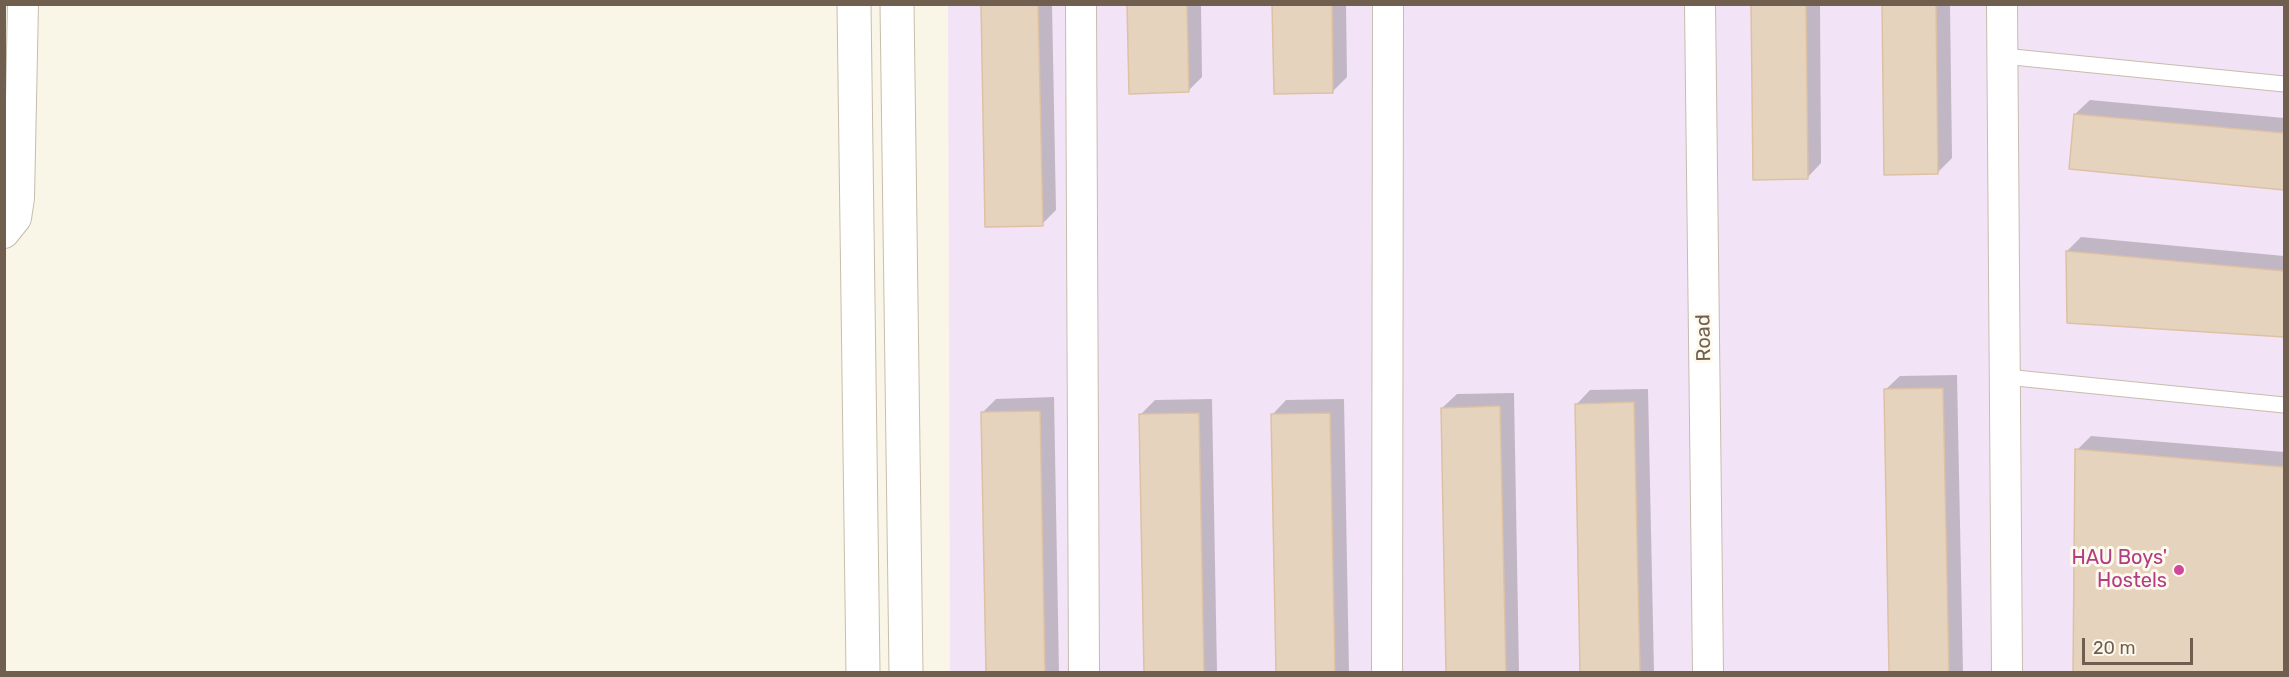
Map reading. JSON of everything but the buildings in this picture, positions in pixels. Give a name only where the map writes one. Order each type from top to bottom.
[{"type":"main road","points":[[854,4],[863,672]]},
{"type":"main road","points":[[897,4],[906,672]]},
{"type":"street","points":[[4,233],[16,218],[19,198],[22,4]]},
{"type":"street","points":[[1081,4],[1084,672]]},
{"type":"street","points":[[1387,672],[1388,4]]},
{"type":"street","name":"Road","points":[[1700,4],[1707,672]]},
{"type":"street","points":[[2002,4],[2007,672]]},
{"type":"lane","points":[[2003,56],[2284,84]]},
{"type":"lane","points":[[2006,376],[2284,405]]},
{"type":"shaded area","points":[[948,5],[2284,5],[2284,672],[950,672]]},
{"type":"place","name":"HAU Boys' Hostels","points":[[2179,570]]}]
